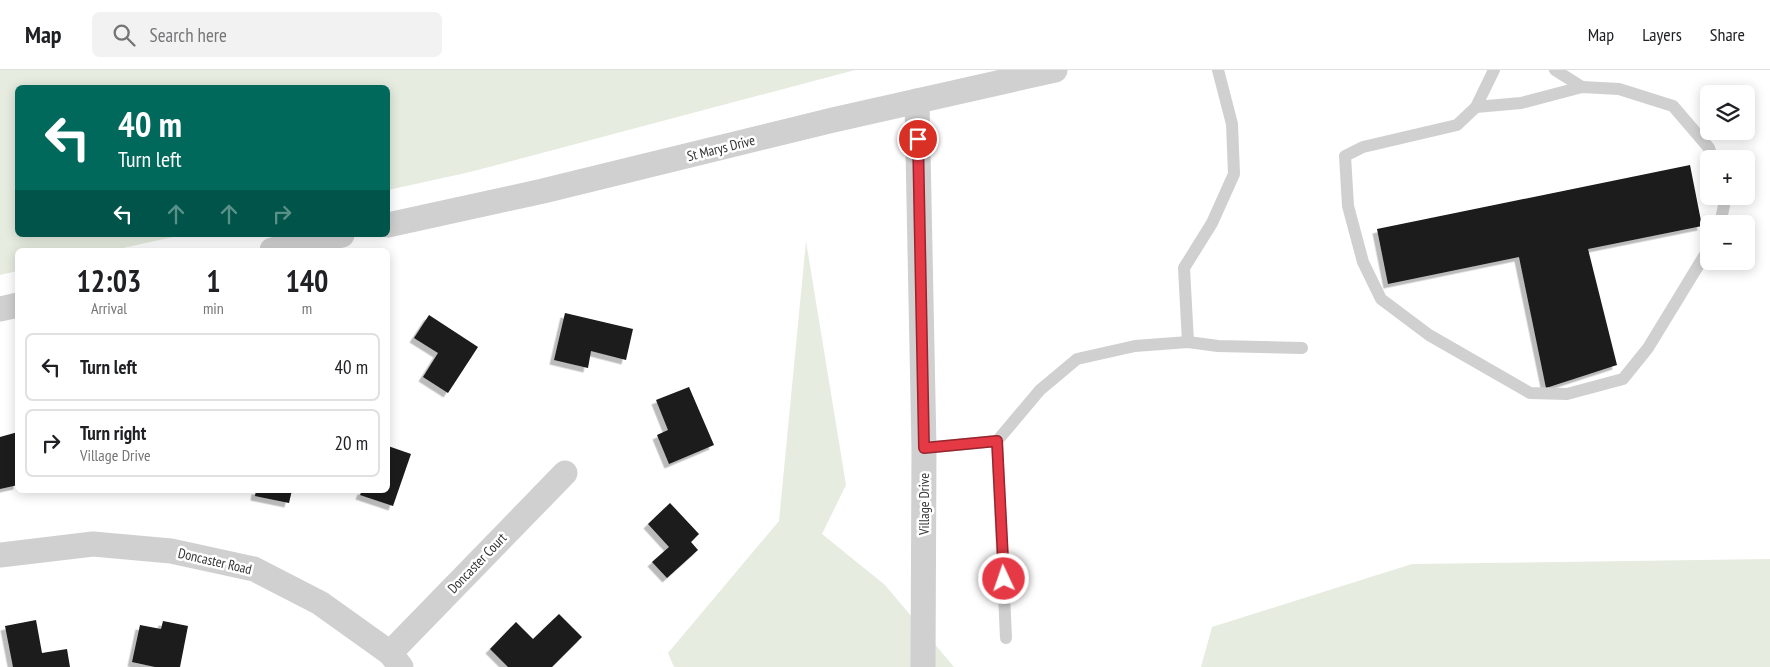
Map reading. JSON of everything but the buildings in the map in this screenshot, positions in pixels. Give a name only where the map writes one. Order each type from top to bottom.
[{"type":"street","name":"St Marys Drive","points":[[390,225],[553,189],[917,101],[1055,70]]},
{"type":"street","name":"Village Drive","points":[[917,101],[924,448],[922,667]]},
{"type":"street","points":[[281,248],[333,237]]},
{"type":"street","points":[[0,309],[15,306]]},
{"type":"street","name":"Doncaster Court","points":[[396,660],[565,473]]},
{"type":"street","name":"Doncaster Road","points":[[0,556],[93,544],[171,551],[254,569],[320,602],[396,660]]},
{"type":"lane","points":[[1188,342],[1184,268],[1212,224],[1234,174],[1232,124],[1218,70]]},
{"type":"lane","points":[[1494,70],[1476,108],[1456,125],[1364,147],[1345,156],[1348,206],[1362,262],[1381,299],[1430,335],[1530,393],[1567,394],[1623,379],[1648,348],[1700,263]]},
{"type":"lane","points":[[1555,70],[1558,74],[1582,87]]},
{"type":"lane","points":[[1476,108],[1521,103],[1582,87],[1619,88],[1673,106],[1710,150]]},
{"type":"lane","points":[[1006,638],[997,441],[1040,390],[1077,359],[1134,346],[1188,342],[1218,346],[1302,348]]},
{"type":"lane","points":[[924,448],[997,441]]},
{"type":"shaded area","points":[[0,70],[855,70],[470,172],[390,190],[390,85],[15,85],[15,237],[173,237],[123,248],[15,248],[15,271],[0,275]]},
{"type":"shaded area","points":[[806,241],[846,485],[822,534],[885,585],[954,667],[674,667],[668,653],[779,521]]},
{"type":"shaded area","points":[[1770,559],[1770,667],[1201,667],[1212,627],[1412,564]]},
{"type":"route","points":[[918,139],[924,448],[997,441],[1004,579]]}]
